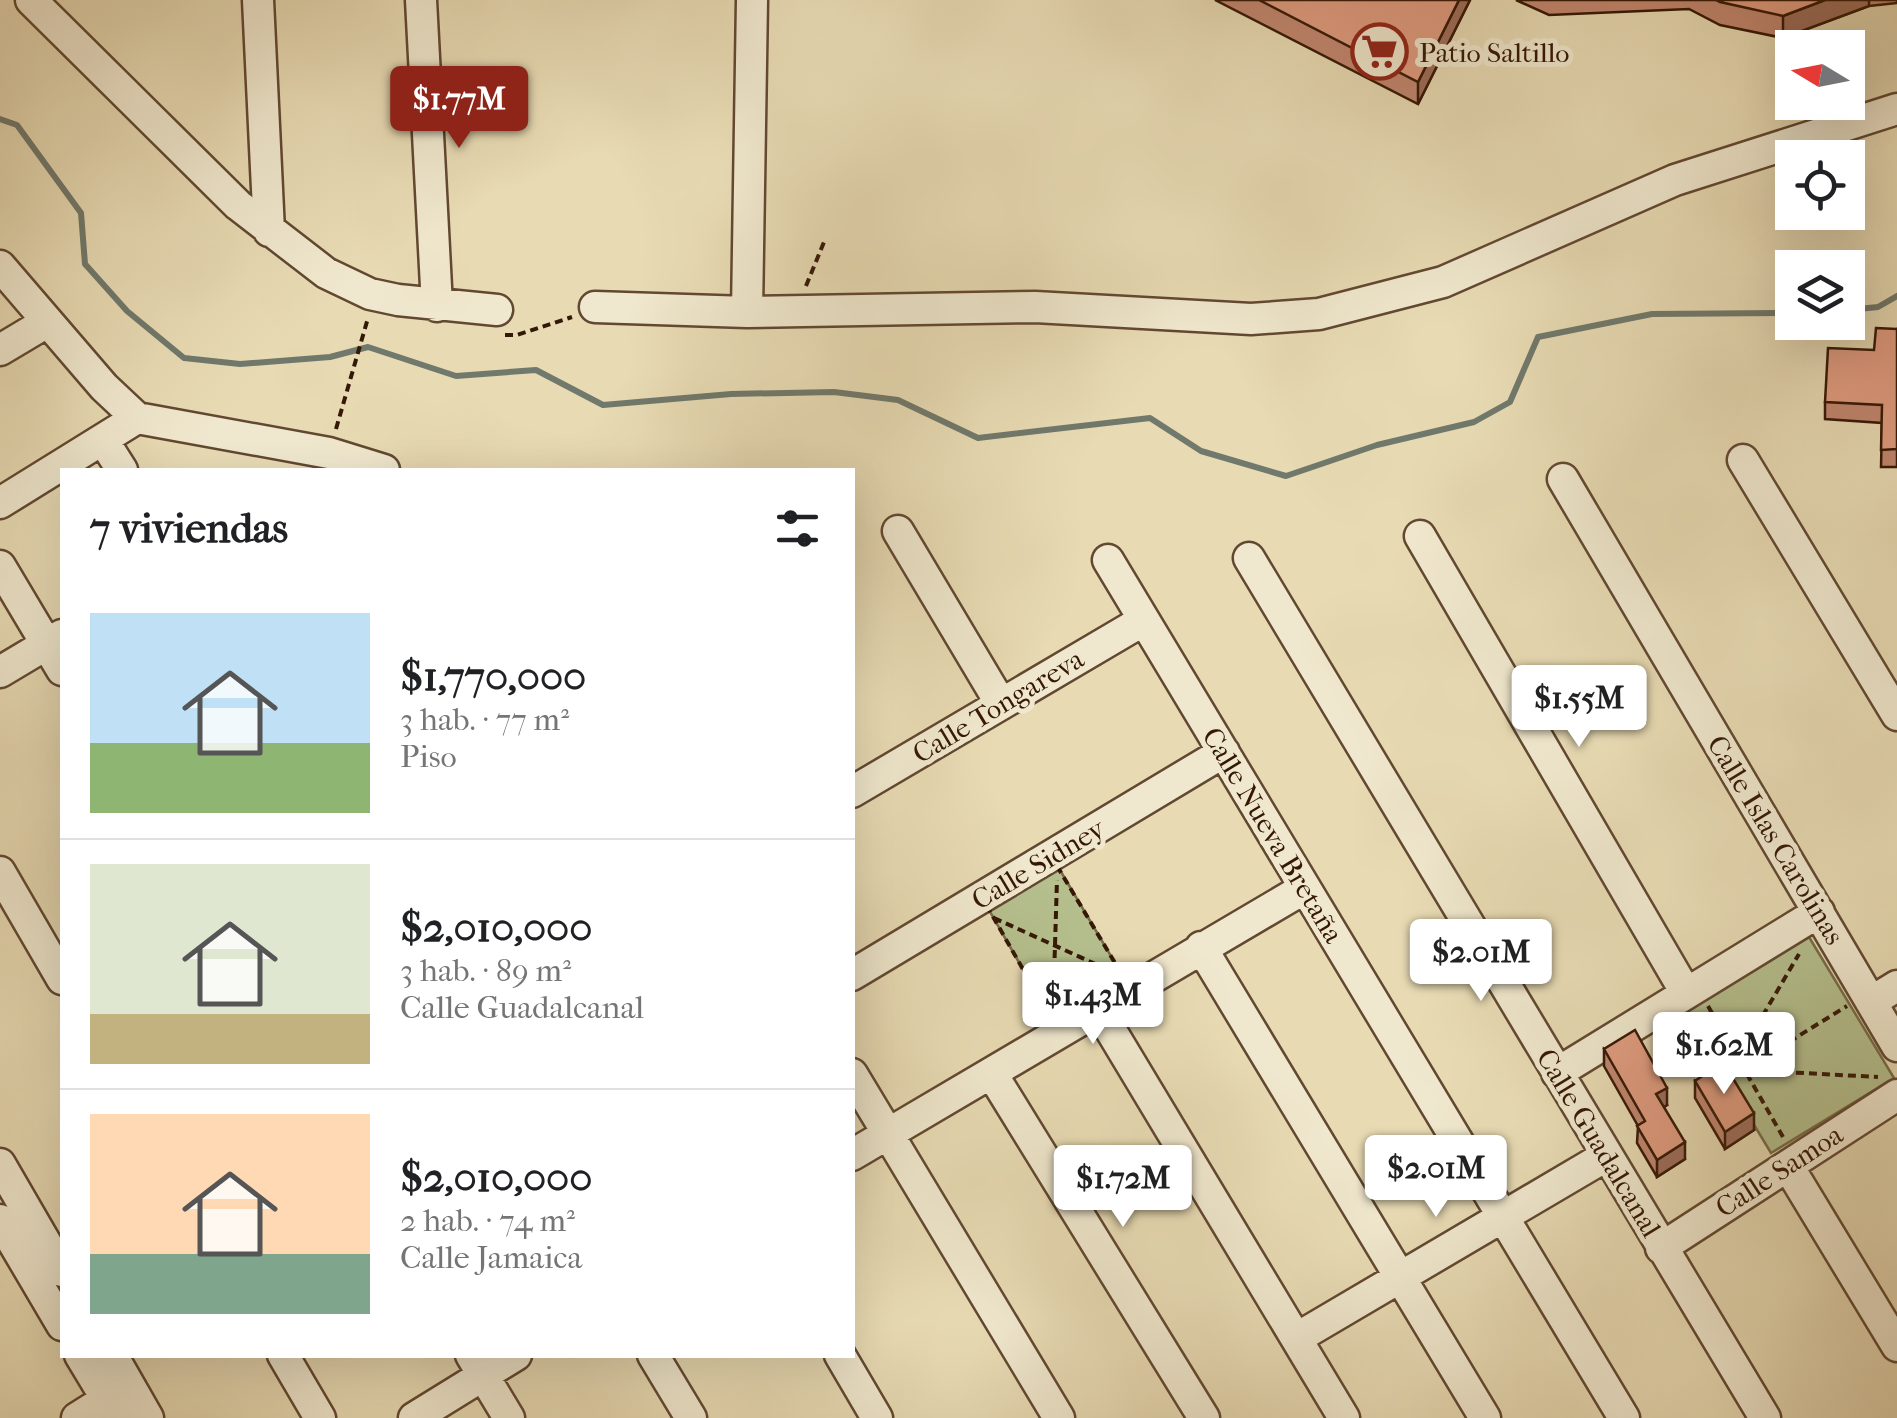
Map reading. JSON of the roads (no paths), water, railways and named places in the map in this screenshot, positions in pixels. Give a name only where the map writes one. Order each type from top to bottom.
[{"type":"street","points":[[31,0],[55,12],[206,175],[269,230],[347,285],[398,300],[496,310]]},
{"type":"street","points":[[258,0],[269,230]]},
{"type":"street","points":[[421,0],[438,306]]},
{"type":"street","points":[[747,312],[752,0]]},
{"type":"street","points":[[595,307],[747,312],[1054,308],[1251,319],[1347,310],[1443,282],[1675,180],[1897,110]]},
{"type":"street","points":[[0,266],[137,418],[301,458],[370,468]]},
{"type":"street","points":[[0,350],[47,322]]},
{"type":"street","points":[[0,503],[137,418]]},
{"type":"street","points":[[104,440],[121,468]]},
{"type":"street","points":[[1743,460],[1897,716]]},
{"type":"street","name":"Calle Islas Carolinas","points":[[1563,479],[1819,912],[1884,994],[1897,1046]]},
{"type":"street","points":[[898,530],[1001,704]]},
{"type":"street","points":[[1420,536],[1686,993]]},
{"type":"street","name":"Calle Guadalcanal","points":[[1250,558],[1765,1418]]},
{"type":"street","name":"Calle Nueva Bretaña","points":[[1108,560],[1624,1418]]},
{"type":"street","points":[[0,566],[57,650],[0,672]]},
{"type":"street","name":"Calle Tongareva","points":[[856,781],[1001,704],[1144,620]]},
{"type":"street","name":"Calle Sidney","points":[[855,973],[1054,861],[1224,752]]},
{"type":"street","points":[[0,872],[60,976]]},
{"type":"street","points":[[855,1153],[1098,1009],[1128,983],[1202,947],[1305,888]]},
{"type":"street","points":[[1557,1073],[1819,912]]},
{"type":"street","points":[[1202,947],[1485,1418]]},
{"type":"street","points":[[1098,1009],[1344,1418]]},
{"type":"street","points":[[992,1074],[1204,1418]]},
{"type":"street","points":[[855,1079],[1059,1418]]},
{"type":"street","name":"Calle Samoa","points":[[1661,1248],[1788,1166],[1896,1086]]},
{"type":"street","points":[[1297,1338],[1606,1156]]},
{"type":"street","points":[[0,1164],[60,1268]]},
{"type":"street","points":[[1788,1166],[1897,1346]]},
{"type":"street","points":[[0,1220],[60,1322]]},
{"type":"street","points":[[77,1418],[112,1409],[82,1358]]},
{"type":"street","points":[[114,1358],[148,1418]]},
{"type":"street","points":[[286,1358],[320,1418]]},
{"type":"street","points":[[414,1418],[477,1364],[503,1358]]},
{"type":"street","points":[[656,1358],[691,1418]]},
{"type":"street","points":[[842,1358],[878,1418]]},
{"type":"street","points":[[477,1364],[509,1418]]},
{"type":"waterway","points":[[0,119],[17,125],[81,213],[85,264],[127,311],[184,358],[240,364],[330,357],[368,347],[456,376],[536,370],[603,405],[731,394],[834,392],[898,400],[978,438],[1150,418],[1201,451],[1286,476],[1377,445],[1474,422],[1510,402],[1538,337],[1652,314],[1775,313]]},
{"type":"waterway","points":[[1865,308],[1878,307],[1897,296]]},
{"type":"place","name":"Patio Saltillo","points":[[1380,52]]}]
